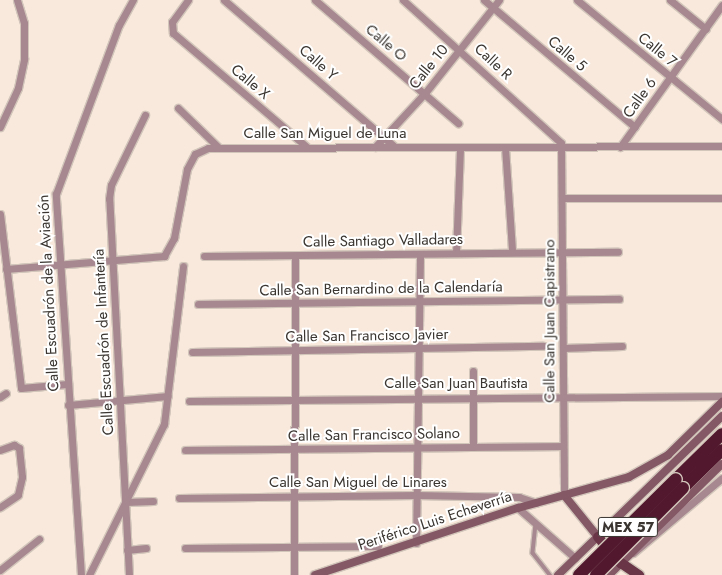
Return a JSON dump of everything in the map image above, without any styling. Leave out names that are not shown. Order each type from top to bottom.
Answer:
[{"type":"highway","name":"MEX 57","points":[[596,575],[679,484],[722,434]]},
{"type":"highway","name":"MEX 57","points":[[579,575],[679,484],[722,450]]},
{"type":"main road","points":[[598,537],[621,563],[638,575]]},
{"type":"main road","points":[[621,563],[626,575]]},
{"type":"street","points":[[0,127],[18,88],[24,59],[24,23],[17,0]]},
{"type":"street","name":"Calle Escuadrón de la Aviación","points":[[81,575],[68,405],[57,186],[119,25],[133,0]]},
{"type":"street","name":"Calle X","points":[[188,0],[171,25],[176,36],[307,147]]},
{"type":"street","name":"Calle Y","points":[[224,0],[395,147]]},
{"type":"street","name":"Calle O","points":[[315,0],[425,93],[458,123]]},
{"type":"street","name":"Calle R","points":[[403,0],[460,49],[562,146]]},
{"type":"street","name":"Calle 5","points":[[484,0],[635,128]]},
{"type":"street","name":"Calle 10","points":[[374,146],[385,138],[425,93],[499,0]]},
{"type":"street","name":"Calle 7","points":[[576,0],[722,119]]},
{"type":"street","points":[[670,0],[706,29]]},
{"type":"street","name":"Calle 6","points":[[620,147],[722,5]]},
{"type":"street","points":[[178,108],[218,147]]},
{"type":"street","name":"Calle Escuadrón de Infantería","points":[[129,575],[110,191],[145,115]]},
{"type":"street","name":"Calle San Juan Capistrano","points":[[562,146],[564,495]]},
{"type":"street","name":"Calle San Miguel de Luna","points":[[6,269],[155,259],[168,251],[191,161],[201,151],[218,147],[722,146]]},
{"type":"street","points":[[456,253],[460,147]]},
{"type":"street","points":[[506,147],[512,251]]},
{"type":"street","points":[[562,198],[722,198]]},
{"type":"street","points":[[1,216],[20,388],[67,384]]},
{"type":"street","name":"Calle Santiago Valladares","points":[[204,256],[420,254],[512,251],[563,253],[618,252]]},
{"type":"street","points":[[416,543],[416,396],[420,254]]},
{"type":"street","points":[[294,575],[292,450],[295,256]]},
{"type":"street","points":[[90,575],[126,499],[158,442],[168,396],[183,266]]},
{"type":"street","name":"Calle San Bernardino de la Calendaría","points":[[198,304],[419,300],[564,301],[619,299]]},
{"type":"street","name":"Calle San Francisco Javier","points":[[192,352],[543,346]]},
{"type":"street","points":[[563,348],[622,346]]},
{"type":"street","points":[[473,371],[473,447]]},
{"type":"street","points":[[68,405],[168,396]]},
{"type":"street","name":"Calle San Juan Bautista","points":[[189,401],[416,396],[563,398],[722,396]]},
{"type":"street","name":"Periférico Luis Echeverría","points":[[315,575],[416,543],[536,502],[645,470],[687,437],[722,402]]},
{"type":"street","points":[[558,575],[722,416]]},
{"type":"street","points":[[687,437],[694,443]]},
{"type":"street","points":[[0,450],[14,445],[20,448],[22,477],[18,494],[0,507]]},
{"type":"street","name":"Calle San Francisco Solano","points":[[185,450],[292,450],[416,446],[563,446]]},
{"type":"street","points":[[609,575],[722,464]]},
{"type":"street","points":[[631,554],[645,546],[722,478]]},
{"type":"street","name":"Calle San Miguel de Linares","points":[[179,498],[416,495],[520,497],[536,502]]},
{"type":"street","points":[[564,495],[598,537]]},
{"type":"street","points":[[126,499],[153,501]]},
{"type":"street","points":[[518,508],[575,558],[587,561],[596,575]]},
{"type":"street","points":[[621,514],[629,532],[649,536]]},
{"type":"street","points":[[0,570],[39,539]]},
{"type":"street","points":[[185,548],[293,545],[378,546]]},
{"type":"street","points":[[127,550],[146,548]]},
{"type":"lane","points":[[536,524],[534,553],[550,575]]}]
